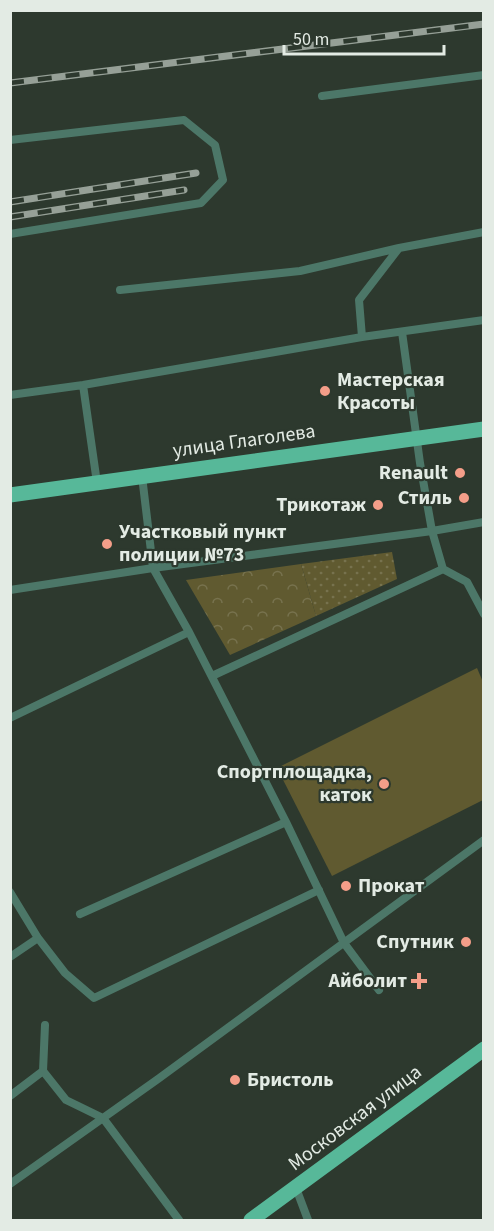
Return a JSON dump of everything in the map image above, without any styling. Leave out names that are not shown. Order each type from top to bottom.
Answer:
[{"type":"main road","name":"улица Глаголева","points":[[10,495],[483,429]]},
{"type":"main road","name":"Московская улица","points":[[251,1221],[483,1049]]},
{"type":"lane","points":[[322,96],[483,75]]},
{"type":"lane","points":[[10,140],[184,120],[215,145],[223,180],[201,203],[10,234]]},
{"type":"lane","points":[[120,290],[300,271],[399,248],[483,232]]},
{"type":"lane","points":[[362,337],[359,300],[399,248]]},
{"type":"lane","points":[[10,395],[83,385],[362,337],[483,320]]},
{"type":"lane","points":[[402,332],[432,531],[443,569],[466,582],[483,614]]},
{"type":"lane","points":[[83,385],[97,483]]},
{"type":"lane","points":[[142,476],[153,568],[212,676],[344,943],[379,990]]},
{"type":"lane","points":[[10,590],[483,522]]},
{"type":"lane","points":[[212,676],[443,569]]},
{"type":"lane","points":[[10,718],[189,632]]},
{"type":"lane","points":[[80,914],[286,822]]},
{"type":"lane","points":[[10,1184],[483,840]]},
{"type":"lane","points":[[10,892],[38,938],[65,973],[94,998],[319,890]]},
{"type":"lane","points":[[10,957],[38,938]]},
{"type":"lane","points":[[45,1025],[43,1071],[66,1100],[103,1118],[179,1221]]},
{"type":"lane","points":[[10,1096],[43,1071]]},
{"type":"lane","points":[[296,1188],[308,1221]]},
{"type":"green space","points":[[392,552],[397,579],[316,616],[301,564]]},
{"type":"green space","points":[[301,564],[316,616],[230,655],[186,580]]},
{"type":"green space","name":"Спортплощадка, каток","points":[[477,668],[483,682],[483,800],[332,876],[277,768]]},
{"type":"railway","points":[[10,83],[484,24]]},
{"type":"railway","points":[[10,202],[196,173]]},
{"type":"railway","points":[[10,217],[184,190]]},
{"type":"place","name":"Мастерская Красоты","points":[[325,391]]},
{"type":"place","name":"Renault","points":[[460,473]]},
{"type":"place","name":"Стиль","points":[[464,498]]},
{"type":"place","name":"Трикотаж","points":[[378,505]]},
{"type":"place","name":"Участковый пункт полиции №73","points":[[107,544]]},
{"type":"place","name":"Спортплощадка, каток","points":[[384,784]]},
{"type":"place","name":"Прокат","points":[[346,886]]},
{"type":"place","name":"Спутник","points":[[466,942]]},
{"type":"place","name":"Айболит","points":[[419,981]]},
{"type":"place","name":"Бристоль","points":[[235,1080]]}]
